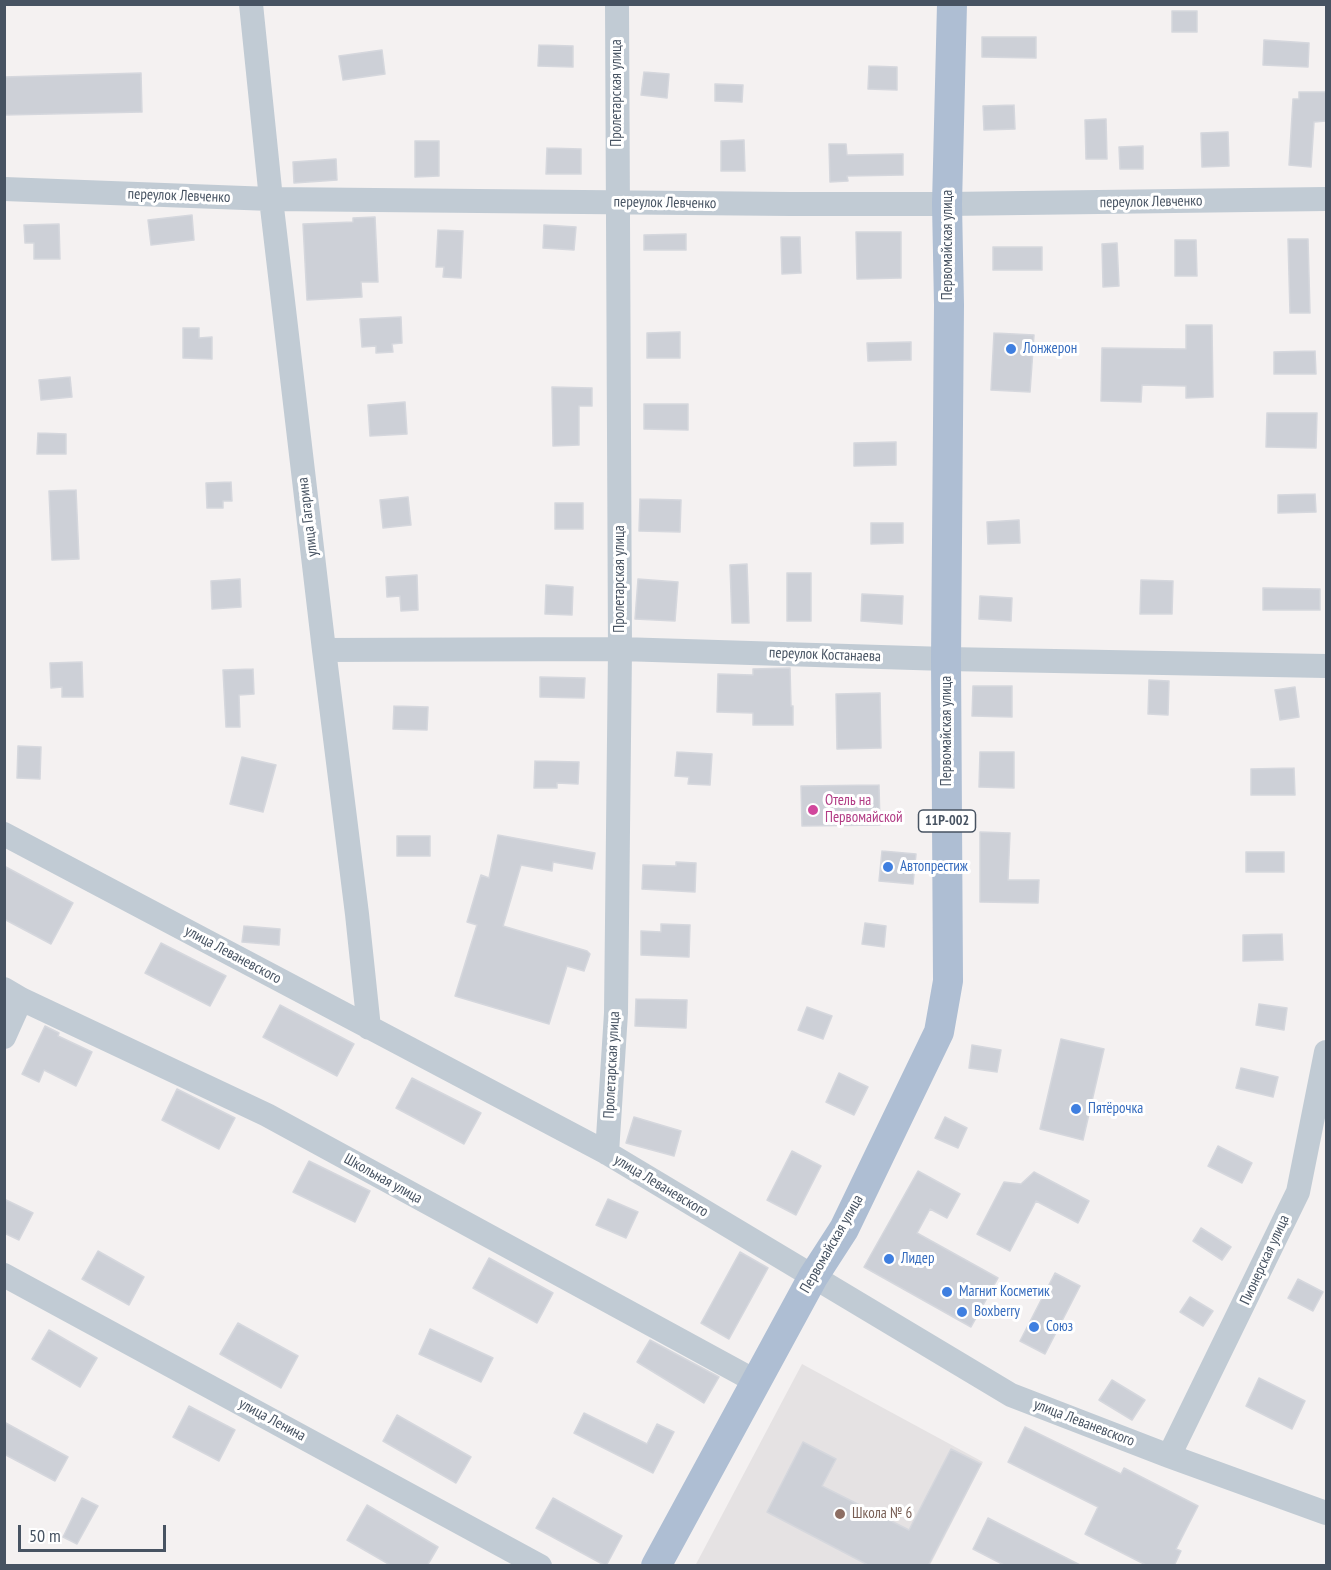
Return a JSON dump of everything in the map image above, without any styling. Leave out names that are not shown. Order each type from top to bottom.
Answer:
[{"type":"main road","name":"Первомайская улица","points":[[656,1566],[755,1381],[813,1277],[844,1228],[939,1032],[948,981],[946,660],[949,315],[947,204],[952,4]]},
{"type":"street","name":"улица Гагарина","points":[[251,4],[271,199],[369,1028]]},
{"type":"street","name":"Пролетарская улица","points":[[607,1153],[616,1013],[620,649],[617,4]]},
{"type":"street","name":"переулок Левченко","points":[[4,189],[271,199],[617,202],[947,204],[1326,199]]},
{"type":"street","name":"переулок Костанаева","points":[[324,650],[620,649],[946,660],[1326,666]]},
{"type":"street","name":"улица Леваневского","points":[[4,834],[607,1153],[1011,1395],[1169,1456],[1326,1512]]},
{"type":"street","points":[[4,1036],[13,994]]},
{"type":"street","name":"Школьная улица","points":[[13,994],[267,1115],[755,1381]]},
{"type":"street","name":"Пионерская улица","points":[[1169,1456],[1298,1192],[1326,1052]]},
{"type":"street","name":"улица Ленина","points":[[4,1275],[540,1566]]},
{"type":"shaded area","name":"Школа № 6","points":[[802,1364],[983,1462],[930,1565],[695,1566]]},
{"type":"building","points":[[1172,11],[1197,11],[1197,32],[1172,32]]},
{"type":"building","points":[[982,37],[1036,37],[1036,58],[982,57]]},
{"type":"building","points":[[1264,40],[1309,43],[1308,67],[1263,65]]},
{"type":"building","points":[[539,45],[573,46],[573,67],[538,66]]},
{"type":"building","points":[[382,50],[385,74],[343,80],[339,56]]},
{"type":"building","points":[[869,66],[897,67],[897,90],[868,89]]},
{"type":"building","points":[[644,72],[669,74],[667,98],[641,95]]},
{"type":"building","points":[[141,73],[142,112],[4,115],[4,77]]},
{"type":"building","points":[[715,84],[743,85],[742,102],[715,101]]},
{"type":"building","points":[[1299,92],[1326,92],[1326,121],[1314,122],[1311,167],[1289,165],[1293,99],[1299,99]]},
{"type":"building","points":[[1014,105],[1015,129],[984,130],[983,106]]},
{"type":"building","points":[[1106,119],[1107,159],[1086,159],[1085,120]]},
{"type":"building","points":[[1228,132],[1229,166],[1202,167],[1201,133]]},
{"type":"building","points":[[744,140],[745,171],[721,171],[721,141]]},
{"type":"building","points":[[415,141],[439,141],[439,176],[415,177]]},
{"type":"building","points":[[829,144],[846,144],[847,155],[903,154],[903,175],[847,176],[848,181],[830,182]]},
{"type":"building","points":[[1143,146],[1143,169],[1120,169],[1119,147]]},
{"type":"building","points":[[547,148],[581,149],[581,174],[546,174]]},
{"type":"building","points":[[336,159],[337,180],[294,183],[293,162]]},
{"type":"building","points":[[192,215],[194,240],[151,245],[148,220]]},
{"type":"building","points":[[375,217],[378,282],[361,282],[362,297],[307,300],[303,224],[353,222],[353,218]]},
{"type":"building","points":[[59,224],[60,259],[34,259],[34,243],[25,243],[24,225]]},
{"type":"building","points":[[544,225],[576,227],[574,250],[543,248]]},
{"type":"building","points":[[438,230],[463,231],[461,278],[443,277],[444,267],[436,267]]},
{"type":"building","points":[[856,232],[901,232],[901,278],[857,279]]},
{"type":"building","points":[[686,234],[686,250],[644,250],[644,235]]},
{"type":"building","points":[[781,237],[800,237],[801,273],[782,274]]},
{"type":"building","points":[[1288,239],[1308,239],[1310,313],[1290,313]]},
{"type":"building","points":[[1175,240],[1196,240],[1197,276],[1175,276]]},
{"type":"building","points":[[1117,243],[1119,286],[1103,287],[1102,244]]},
{"type":"building","points":[[993,247],[1042,247],[1042,270],[993,270]]},
{"type":"building","points":[[401,317],[402,343],[392,344],[393,352],[376,353],[376,346],[362,347],[360,319]]},
{"type":"building","points":[[1186,325],[1212,325],[1213,397],[1186,398],[1186,386],[1142,385],[1141,402],[1101,401],[1102,348],[1186,349]]},
{"type":"building","points":[[183,328],[199,328],[199,338],[212,337],[212,359],[183,358]]},
{"type":"building","points":[[680,332],[680,358],[647,358],[647,333]]},
{"type":"building","points":[[994,333],[1034,335],[1030,392],[991,390]]},
{"type":"building","points":[[911,342],[911,360],[868,361],[867,343]]},
{"type":"building","points":[[1315,351],[1316,374],[1274,374],[1274,352]]},
{"type":"building","points":[[70,377],[72,397],[41,400],[39,380]]},
{"type":"building","points":[[552,387],[592,388],[592,406],[579,406],[579,445],[553,446]]},
{"type":"building","points":[[405,402],[407,434],[370,436],[368,405]]},
{"type":"building","points":[[644,404],[688,404],[688,430],[644,429]]},
{"type":"building","points":[[1267,413],[1317,413],[1316,448],[1266,447]]},
{"type":"building","points":[[38,433],[66,434],[66,454],[37,454]]},
{"type":"building","points":[[896,442],[896,465],[854,466],[854,443]]},
{"type":"building","points":[[231,482],[232,501],[223,501],[223,508],[207,508],[206,483]]},
{"type":"building","points":[[76,490],[79,559],[52,560],[49,491]]},
{"type":"building","points":[[1315,494],[1316,512],[1278,513],[1278,495]]},
{"type":"building","points":[[408,497],[411,525],[383,528],[380,500]]},
{"type":"building","points":[[640,499],[681,500],[680,532],[639,531]]},
{"type":"building","points":[[555,503],[583,503],[583,529],[555,529]]},
{"type":"building","points":[[1019,520],[1020,543],[988,544],[987,522]]},
{"type":"building","points":[[871,523],[903,523],[903,543],[871,544]]},
{"type":"building","points":[[747,564],[749,623],[732,623],[730,565]]},
{"type":"building","points":[[787,573],[811,573],[811,621],[787,621]]},
{"type":"building","points":[[417,575],[418,610],[401,611],[400,596],[387,597],[386,577]]},
{"type":"building","points":[[240,579],[241,607],[212,609],[211,581]]},
{"type":"building","points":[[638,579],[678,582],[675,621],[635,619]]},
{"type":"building","points":[[1141,580],[1173,581],[1172,614],[1140,614]]},
{"type":"building","points":[[546,585],[573,587],[572,615],[545,614]]},
{"type":"building","points":[[1263,588],[1320,589],[1320,610],[1263,610]]},
{"type":"building","points":[[862,594],[903,596],[902,624],[861,621]]},
{"type":"building","points":[[980,596],[1012,598],[1011,621],[979,619]]},
{"type":"building","points":[[82,662],[83,697],[62,697],[62,687],[51,688],[50,663]]},
{"type":"building","points":[[790,668],[793,725],[753,725],[753,713],[717,712],[718,674],[753,675],[753,669]]},
{"type":"building","points":[[253,669],[254,694],[239,695],[240,727],[226,727],[223,670]]},
{"type":"building","points":[[540,677],[585,678],[584,698],[540,697]]},
{"type":"building","points":[[1149,680],[1169,681],[1168,715],[1148,714]]},
{"type":"building","points":[[973,686],[1012,686],[1012,717],[972,716]]},
{"type":"building","points":[[1295,687],[1299,717],[1280,720],[1275,690]]},
{"type":"building","points":[[880,693],[881,748],[837,749],[836,694]]},
{"type":"building","points":[[394,706],[428,707],[427,730],[393,729]]},
{"type":"building","points":[[18,746],[41,747],[40,779],[17,778]]},
{"type":"building","points":[[677,752],[712,754],[710,785],[688,784],[689,777],[675,776]]},
{"type":"building","points":[[980,752],[1014,752],[1014,788],[979,787]]},
{"type":"building","points":[[242,757],[276,765],[263,812],[230,804]]},
{"type":"building","points":[[535,761],[579,762],[578,784],[557,783],[557,788],[534,788]]},
{"type":"building","points":[[1294,768],[1295,795],[1251,795],[1251,769]]},
{"type":"building","points":[[879,785],[880,825],[802,826],[801,786]]},
{"type":"building","points":[[980,832],[1010,833],[1008,880],[1039,880],[1038,903],[980,902]]},
{"type":"building","points":[[498,835],[595,853],[592,869],[553,862],[552,871],[521,865],[503,926],[587,951],[590,954],[584,971],[567,966],[549,1024],[455,996],[477,925],[467,922],[481,875],[489,878]]},
{"type":"building","points":[[397,836],[430,836],[430,856],[397,856]]},
{"type":"building","points":[[882,851],[916,854],[913,884],[879,881]]},
{"type":"building","points":[[1246,852],[1284,852],[1284,872],[1246,872]]},
{"type":"building","points":[[676,862],[696,863],[695,892],[642,889],[643,865],[676,866]]},
{"type":"building","points":[[4,866],[73,903],[51,944],[4,919]]},
{"type":"building","points":[[865,923],[886,926],[884,947],[862,944]]},
{"type":"building","points":[[661,924],[690,925],[689,957],[641,955],[641,931],[661,932]]},
{"type":"building","points":[[244,926],[280,929],[279,945],[242,942]]},
{"type":"building","points":[[1282,934],[1283,960],[1243,961],[1243,935]]},
{"type":"building","points":[[161,943],[226,976],[210,1006],[145,973]]},
{"type":"building","points":[[636,999],[687,1000],[686,1028],[635,1026]]},
{"type":"building","points":[[1259,1004],[1287,1008],[1284,1030],[1256,1025]]},
{"type":"building","points":[[280,1005],[354,1044],[337,1076],[263,1037]]},
{"type":"building","points":[[807,1007],[832,1016],[823,1039],[798,1030]]},
{"type":"building","points":[[45,1026],[59,1033],[58,1036],[92,1052],[76,1086],[44,1070],[39,1082],[22,1074]]},
{"type":"building","points":[[1061,1039],[1104,1049],[1083,1140],[1040,1129]]},
{"type":"building","points":[[972,1045],[1001,1050],[997,1072],[969,1068]]},
{"type":"building","points":[[1241,1068],[1278,1077],[1273,1097],[1236,1088]]},
{"type":"building","points":[[839,1073],[868,1087],[854,1115],[826,1102]]},
{"type":"building","points":[[412,1078],[481,1113],[464,1144],[396,1108]]},
{"type":"building","points":[[177,1089],[235,1118],[219,1149],[162,1120]]},
{"type":"building","points":[[634,1117],[681,1131],[674,1156],[626,1143]]},
{"type":"building","points":[[945,1117],[967,1128],[958,1148],[935,1138]]},
{"type":"building","points":[[1218,1146],[1252,1163],[1242,1183],[1208,1166]]},
{"type":"building","points":[[792,1151],[821,1166],[796,1215],[767,1200]]},
{"type":"building","points":[[309,1161],[370,1191],[355,1222],[293,1192]]},
{"type":"building","points":[[918,1171],[960,1194],[947,1218],[930,1209],[917,1233],[998,1278],[971,1327],[864,1267]]},
{"type":"building","points":[[1034,1172],[1089,1201],[1078,1223],[1036,1201],[1010,1251],[977,1234],[1004,1182],[1021,1184]]},
{"type":"building","points":[[4,1199],[33,1213],[19,1240],[4,1233]]},
{"type":"building","points":[[608,1199],[638,1212],[626,1238],[596,1225]]},
{"type":"building","points":[[1201,1228],[1231,1247],[1222,1260],[1193,1241]]},
{"type":"building","points":[[98,1251],[144,1277],[129,1305],[82,1279]]},
{"type":"building","points":[[740,1252],[768,1268],[729,1339],[701,1323]]},
{"type":"building","points":[[489,1258],[553,1293],[537,1323],[473,1288]]},
{"type":"building","points":[[1055,1273],[1080,1286],[1045,1354],[1020,1341]]},
{"type":"building","points":[[1298,1279],[1323,1292],[1313,1311],[1288,1298]]},
{"type":"building","points":[[1190,1297],[1213,1311],[1203,1326],[1180,1312]]},
{"type":"building","points":[[238,1323],[298,1356],[281,1388],[220,1354]]},
{"type":"building","points":[[430,1329],[493,1358],[481,1382],[419,1354]]},
{"type":"building","points":[[49,1330],[97,1358],[80,1387],[32,1359]]},
{"type":"building","points":[[650,1340],[719,1377],[704,1403],[637,1362]]},
{"type":"building","points":[[1259,1378],[1305,1401],[1292,1429],[1246,1406]]},
{"type":"building","points":[[1112,1380],[1145,1400],[1132,1420],[1099,1400]]},
{"type":"building","points":[[189,1406],[235,1430],[219,1461],[173,1437]]},
{"type":"building","points":[[584,1413],[647,1444],[657,1424],[674,1432],[653,1473],[574,1433]]},
{"type":"building","points":[[397,1415],[471,1457],[456,1483],[383,1441]]},
{"type":"building","points":[[4,1422],[68,1457],[55,1481],[4,1454]]},
{"type":"building","points":[[1025,1427],[1121,1474],[1124,1468],[1198,1506],[1176,1549],[1181,1551],[1174,1566],[1148,1566],[1085,1534],[1098,1507],[1008,1462]]},
{"type":"building","points":[[803,1442],[836,1459],[822,1486],[909,1530],[951,1449],[981,1464],[928,1566],[870,1566],[767,1512]]},
{"type":"building","points":[[82,1498],[98,1506],[77,1544],[63,1537]]},
{"type":"building","points":[[553,1498],[622,1536],[606,1566],[536,1528]]},
{"type":"building","points":[[367,1505],[438,1547],[427,1566],[392,1566],[347,1540]]},
{"type":"building","points":[[988,1518],[1082,1566],[1006,1566],[973,1549]]},
{"type":"place","name":"Лонжерон","points":[[1011,349]]},
{"type":"place","name":"Отель на Первомайской","points":[[813,810]]},
{"type":"place","name":"Автопрестиж","points":[[888,867]]},
{"type":"place","name":"Пятёрочка","points":[[1076,1109]]},
{"type":"place","name":"Лидер","points":[[889,1259]]},
{"type":"place","name":"Магнит Косметик","points":[[947,1292]]},
{"type":"place","name":"Boxberry","points":[[962,1312]]},
{"type":"place","name":"Союз","points":[[1034,1327]]},
{"type":"place","name":"Школа № 6","points":[[840,1514]]}]
